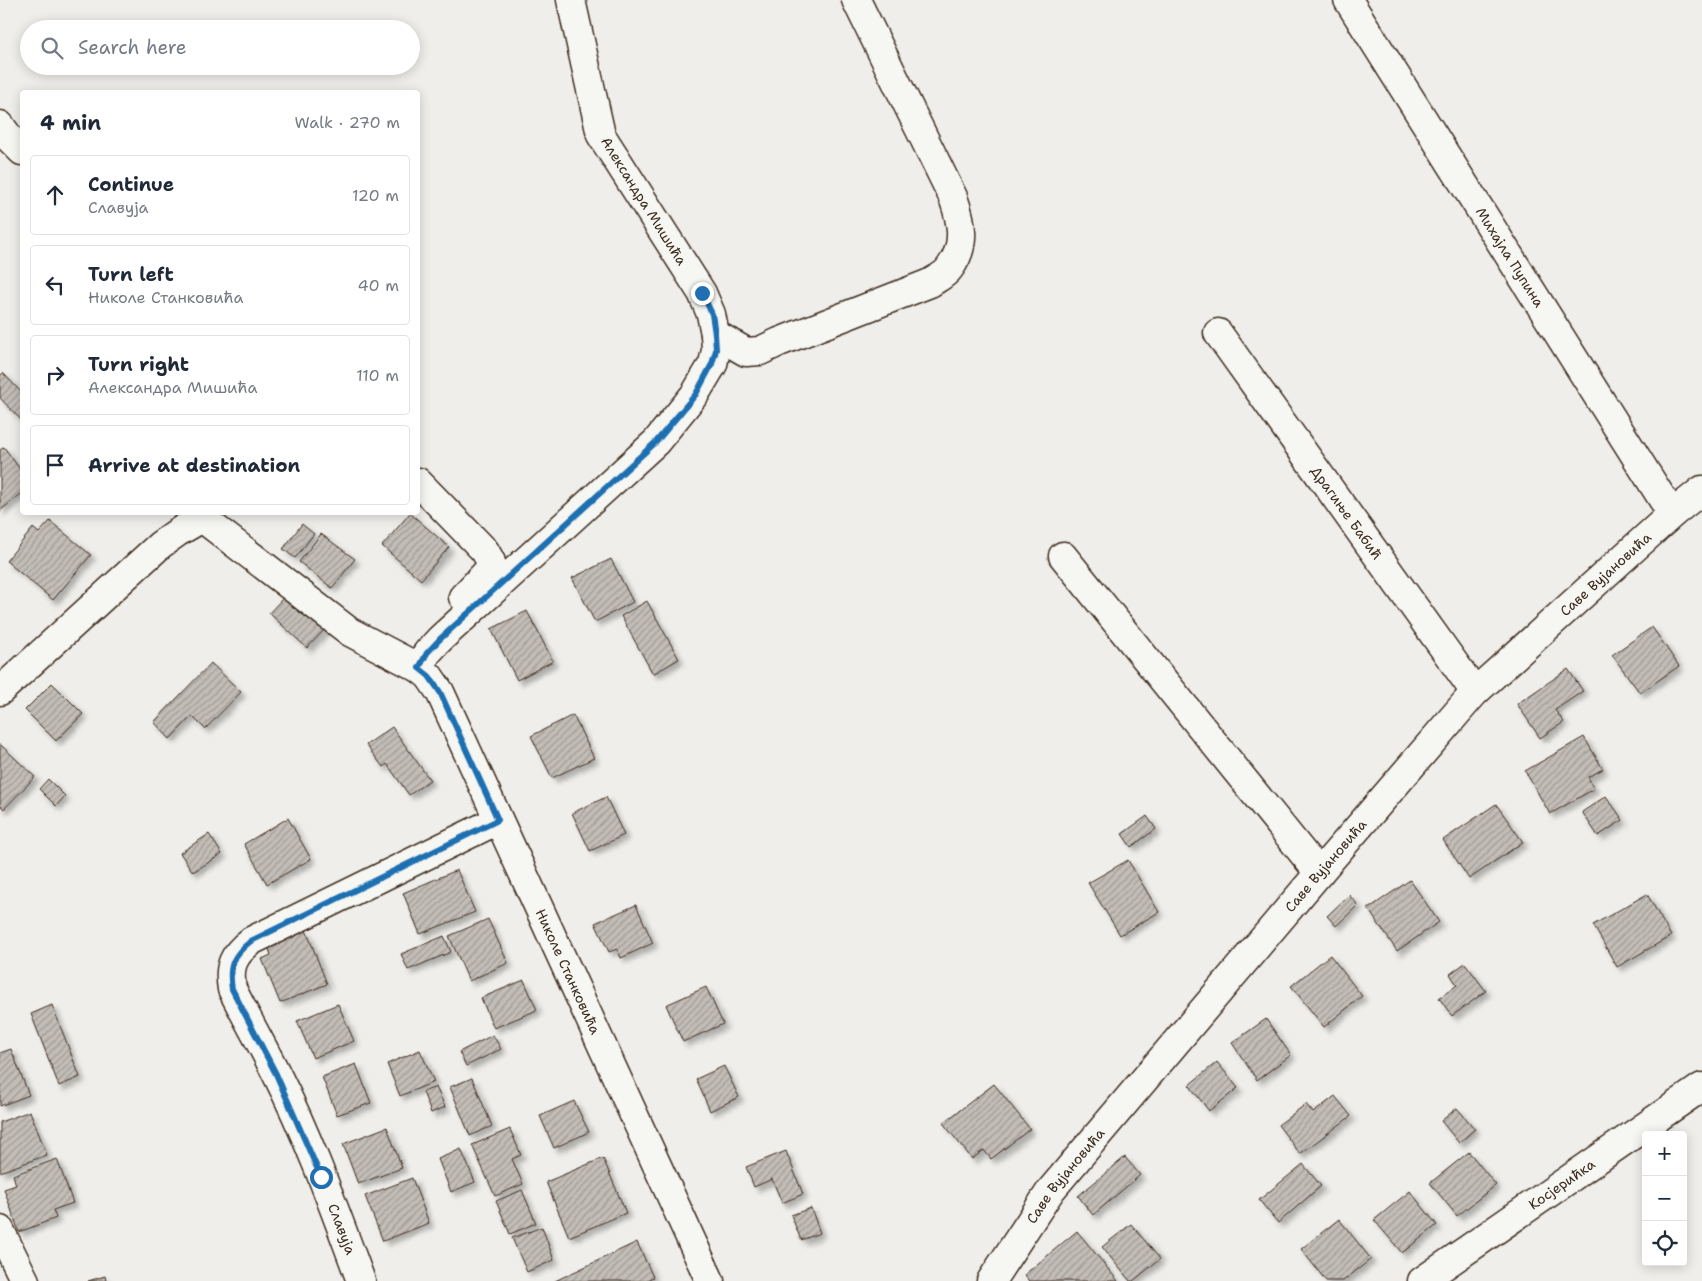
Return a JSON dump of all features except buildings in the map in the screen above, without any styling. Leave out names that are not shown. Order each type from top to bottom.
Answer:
[{"type":"street","name":"Александра Мишића","points":[[419,668],[427,653],[440,639],[656,442],[696,394],[712,364],[716,350],[712,314],[702,293],[601,136],[571,0]]},
{"type":"street","points":[[715,334],[746,352],[760,351],[930,283],[948,270],[956,258],[961,245],[961,218],[856,0]]},
{"type":"street","name":"Михајла Пупина","points":[[1348,0],[1672,514]]},
{"type":"street","points":[[0,125],[20,149]]},
{"type":"street","name":"Драгиње Бабић","points":[[1218,333],[1475,692]]},
{"type":"street","points":[[420,484],[485,551],[491,562],[489,570],[436,626],[440,639]]},
{"type":"street","name":"Саве Вујановића","points":[[991,1281],[1051,1190],[1475,692],[1672,514],[1702,490]]},
{"type":"street","points":[[0,691],[160,545],[197,515]]},
{"type":"street","name":"Николе Станковића","points":[[197,515],[350,632],[419,668],[429,676],[440,692],[710,1281]]},
{"type":"street","points":[[1063,556],[1319,874]]},
{"type":"street","name":"Славуја","points":[[362,1281],[315,1160],[276,1074],[232,989],[230,976],[232,964],[239,950],[251,941],[498,820]]},
{"type":"street","name":"Косјерићка","points":[[1422,1281],[1702,1087]]},
{"type":"street","points":[[0,1230],[24,1281]]},
{"type":"route","points":[[321,1177],[304,1134],[276,1074],[232,989],[230,976],[232,964],[239,950],[251,941],[498,820],[440,692],[429,676],[419,668],[427,653],[440,639],[656,442],[696,394],[712,364],[716,350],[712,314],[702,293]]}]
